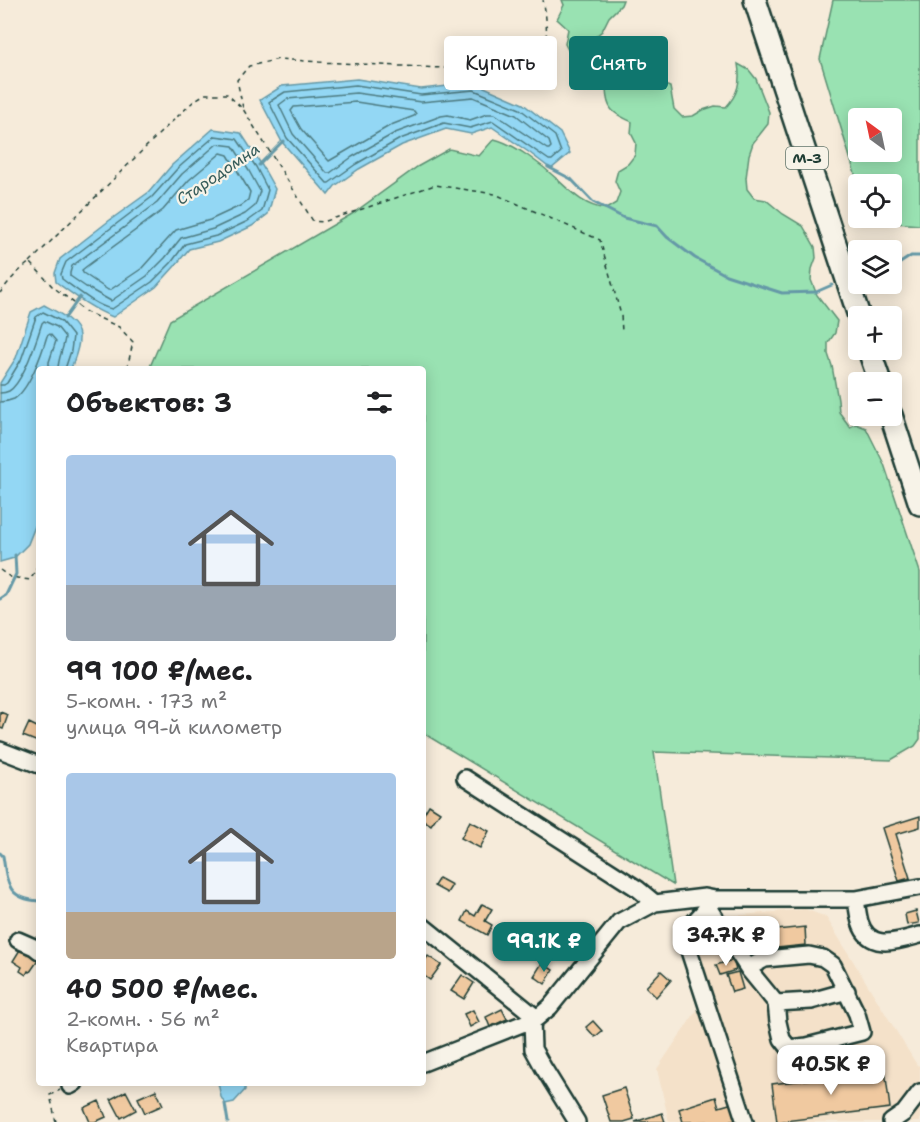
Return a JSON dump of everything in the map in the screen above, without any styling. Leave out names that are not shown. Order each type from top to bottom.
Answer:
[{"type":"highway","name":"М-3","points":[[755,0],[856,306]]},
{"type":"highway","points":[[894,426],[920,504]]},
{"type":"street","points":[[0,750],[36,764]]},
{"type":"street","points":[[465,778],[638,889],[655,903]]},
{"type":"street","points":[[746,1122],[689,951],[692,924],[712,903],[856,899],[920,887]]},
{"type":"street","points":[[426,1062],[535,1019],[550,1007],[619,922],[655,903],[705,897],[712,903],[748,968],[776,1003],[777,1022],[782,1039],[789,1048],[807,1046],[862,1032],[857,1014],[833,965],[823,958],[809,955],[765,959],[748,968]]},
{"type":"street","points":[[856,899],[860,923],[868,937],[885,944],[920,935]]},
{"type":"street","points":[[426,928],[535,1019]]},
{"type":"street","points":[[18,940],[36,949]]},
{"type":"street","points":[[776,1003],[811,1001],[846,991]]},
{"type":"street","points":[[535,1019],[533,1049],[577,1122]]},
{"type":"street","points":[[891,1122],[904,1113],[920,1092]]},
{"type":"path","points":[[243,109],[237,80],[249,66],[279,59],[524,72],[543,62],[547,40],[546,11],[543,0]]},
{"type":"path","points":[[0,293],[23,266],[30,262],[195,100],[205,94],[227,94],[243,109],[314,221],[323,222],[435,185],[495,194],[600,240],[621,315],[622,332]]},
{"type":"path","points":[[30,262],[53,287],[86,312],[119,327],[126,333],[133,342],[128,366]]},
{"type":"path","points":[[0,570],[10,576],[30,580],[36,569]]},
{"type":"path","points":[[56,1122],[50,1095],[68,1086]]},
{"type":"shaded area","points":[[805,909],[826,917],[917,1065],[920,1066],[920,1122],[669,1122],[657,1069],[697,1010],[712,1003],[699,964],[695,931],[721,917]]},
{"type":"green space","points":[[562,0],[623,0],[609,17],[602,31],[596,36],[569,36],[569,52],[565,44],[568,29],[557,19],[564,5]]},
{"type":"green space","points":[[833,0],[920,0],[920,225],[902,224],[902,174],[855,174],[851,162],[902,162],[902,108],[848,108],[848,151],[820,59]]},
{"type":"green space","points":[[738,64],[749,70],[756,79],[769,112],[768,124],[753,143],[749,155],[747,189],[754,198],[766,200],[803,226],[815,247],[816,258],[811,280],[817,295],[837,321],[835,333],[828,343],[828,354],[839,412],[848,426],[866,428],[884,464],[920,572],[920,739],[915,746],[891,760],[654,752],[673,885],[426,735],[426,366],[150,366],[170,320],[352,214],[417,167],[449,149],[479,156],[494,139],[502,142],[536,162],[580,199],[606,209],[616,203],[620,192],[615,181],[618,170],[628,164],[635,155],[636,143],[631,133],[632,122],[613,111],[608,103],[606,90],[668,90],[668,86],[674,109],[682,117],[693,116],[715,106],[726,107],[738,87]]},
{"type":"water","points":[[357,79],[421,89],[444,86],[444,90],[491,90],[523,104],[560,133],[570,153],[551,169],[492,127],[471,134],[446,129],[402,145],[359,169],[335,186],[328,195],[282,142],[260,100],[282,86]]},
{"type":"water","points":[[213,129],[241,133],[275,189],[268,214],[252,226],[218,242],[189,249],[156,287],[113,317],[90,306],[56,282],[55,273],[60,259],[149,192],[172,165]]},
{"type":"water","points":[[44,305],[65,317],[78,331],[79,344],[72,366],[36,366],[36,524],[28,544],[14,558],[0,562],[0,383],[16,358],[31,312]]},
{"type":"water","points":[[219,1086],[245,1086],[245,1090],[234,1102],[225,1104]]},
{"type":"building","points":[[0,712],[8,715],[3,729],[0,728]]},
{"type":"building","points":[[29,723],[36,726],[36,741],[23,736]]},
{"type":"building","points":[[429,805],[440,812],[431,825],[426,822],[426,810]]},
{"type":"building","points":[[920,816],[920,827],[896,834],[910,878],[899,881],[882,828]]},
{"type":"building","points":[[470,821],[489,831],[480,848],[461,838]]},
{"type":"building","points":[[439,878],[452,885],[447,893],[434,886]]},
{"type":"building","points":[[482,904],[492,909],[485,921],[492,925],[487,935],[462,921],[467,911],[475,916]]},
{"type":"building","points":[[916,911],[919,923],[907,925],[905,914]]},
{"type":"building","points":[[805,927],[806,945],[749,951],[748,933]]},
{"type":"building","points":[[21,948],[36,957],[36,963],[26,975],[20,971],[22,967],[13,961]]},
{"type":"building","points":[[428,956],[441,965],[430,980],[426,977]]},
{"type":"building","points":[[733,960],[736,970],[720,975],[716,965]]},
{"type":"building","points":[[542,963],[553,970],[545,984],[534,976]]},
{"type":"building","points":[[661,971],[671,980],[656,997],[646,987]]},
{"type":"building","points":[[738,972],[743,989],[732,992],[726,975]]},
{"type":"building","points":[[462,975],[474,983],[464,999],[451,991]]},
{"type":"building","points":[[502,1009],[507,1019],[490,1027],[486,1017]]},
{"type":"building","points":[[473,1010],[479,1022],[470,1027],[464,1014]]},
{"type":"building","points":[[593,1021],[602,1031],[595,1037],[586,1027]]},
{"type":"building","points":[[885,1070],[890,1108],[777,1122],[772,1084]]},
{"type":"building","points":[[624,1088],[634,1119],[611,1122],[602,1095]]},
{"type":"building","points":[[156,1090],[163,1105],[145,1113],[138,1098]]},
{"type":"building","points":[[126,1091],[136,1110],[121,1118],[111,1099]]},
{"type":"building","points":[[716,1097],[719,1107],[733,1103],[738,1121],[683,1122],[679,1109]]},
{"type":"building","points":[[99,1101],[106,1117],[90,1122],[84,1108]]},
{"type":"building","points":[[662,1113],[665,1122],[635,1122]]},
{"type":"waterway","name":"Стародомна","points":[[259,165],[284,141]]},
{"type":"waterway","name":"Стародомна","points":[[548,167],[571,179],[593,202],[624,218],[657,226],[667,237],[695,258],[726,275],[782,293],[816,292],[832,285]]},
{"type":"waterway","name":"Стародомна","points":[[902,262],[911,256],[920,256]]},
{"type":"waterway","name":"Стародомна","points":[[65,318],[80,297]]},
{"type":"waterway","name":"Стародомна","points":[[0,599],[6,595],[16,574],[15,555]]},
{"type":"waterway","points":[[0,853],[3,856],[10,888],[20,897],[36,901]]},
{"type":"waterway","points":[[225,1104],[228,1122]]}]
